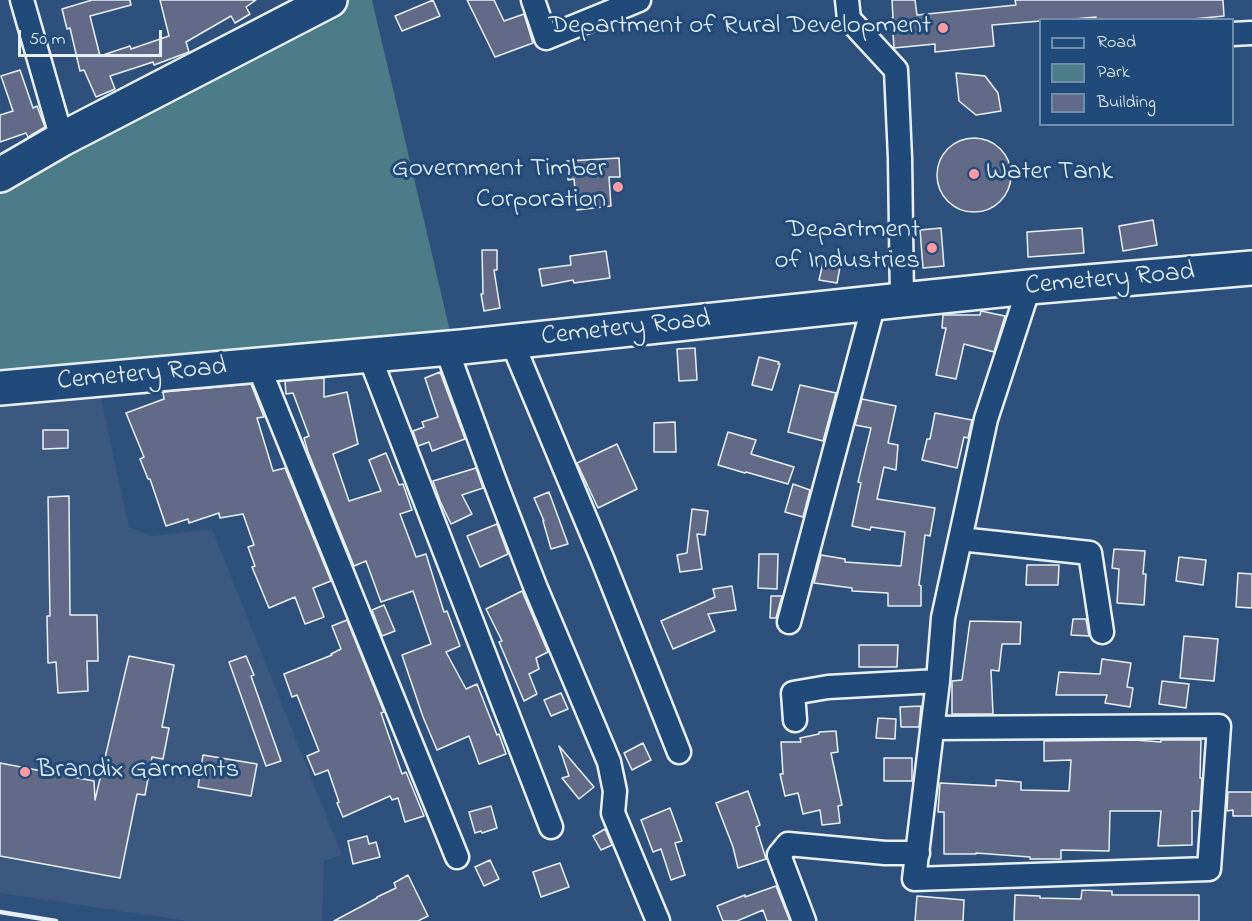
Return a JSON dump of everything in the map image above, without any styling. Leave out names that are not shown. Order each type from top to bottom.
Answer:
[{"type":"main road","points":[[0,175],[62,139],[330,0]]},
{"type":"main road","name":"Cemetery Road","points":[[0,388],[369,356],[1029,287],[1252,268]]},
{"type":"street","points":[[22,0],[62,139]]},
{"type":"street","points":[[533,0],[546,38],[639,0]]},
{"type":"street","points":[[789,622],[888,302],[900,158],[896,70],[849,19],[847,0]]},
{"type":"street","points":[[1234,34],[1252,33]]},
{"type":"street","points":[[933,728],[1219,726],[1209,869],[914,879],[933,728],[943,618],[986,419],[1029,287]]},
{"type":"street","points":[[512,342],[602,558],[679,752]]},
{"type":"street","points":[[446,348],[535,586],[609,762],[615,791],[613,813],[658,921]]},
{"type":"street","points":[[369,356],[551,827]]},
{"type":"street","points":[[258,365],[458,857]]},
{"type":"street","points":[[960,539],[1090,554],[1102,632]]},
{"type":"street","points":[[795,720],[793,693],[828,687],[938,681]]},
{"type":"street","points":[[804,921],[779,855],[788,844],[885,853],[918,853]]},
{"type":"shaded area","points":[[100,394],[129,527],[152,536],[212,529],[342,855],[324,861],[322,921],[188,921],[0,893],[0,401]]},
{"type":"green space","points":[[348,0],[372,0],[450,331],[0,379],[0,183],[66,146]]},
{"type":"building","points":[[92,0],[130,0],[131,5],[90,16],[100,56],[130,46],[131,49],[169,36],[160,0],[256,0],[246,7],[250,14],[235,23],[231,16],[186,42],[189,52],[154,65],[153,62],[110,76],[115,89],[96,97],[84,70],[80,71],[70,28],[67,29],[62,9]]},
{"type":"building","points":[[433,0],[440,16],[402,31],[395,16]]},
{"type":"building","points":[[467,0],[494,0],[504,21],[524,14],[533,43],[495,57]]},
{"type":"building","points":[[892,0],[915,0],[917,15],[1016,5],[1015,0],[1223,0],[1224,16],[1039,18],[1039,21],[992,25],[994,46],[935,52],[935,44],[894,48]]},
{"type":"building","points":[[20,70],[33,108],[37,106],[45,127],[28,137],[26,133],[0,142],[0,115],[13,111],[1,76]]},
{"type":"building","points":[[956,73],[985,76],[998,93],[1001,111],[976,115],[959,101]]},
{"type":"building","name":"Water Tank","points":[[974,138],[988,141],[1000,149],[1008,161],[1011,175],[1008,189],[1000,201],[988,209],[974,212],[960,209],[948,201],[940,189],[937,175],[940,161],[948,149],[960,141]]},
{"type":"building","points":[[619,158],[620,177],[609,177],[611,206],[577,210],[574,179],[568,180],[567,161]]},
{"type":"building","points":[[1153,220],[1157,245],[1123,251],[1119,226]]},
{"type":"building","name":"Department of Industries","points":[[941,228],[944,266],[923,268],[920,230]]},
{"type":"building","points":[[1082,228],[1084,253],[1028,257],[1027,232]]},
{"type":"building","points":[[482,250],[497,250],[497,270],[494,270],[500,308],[484,311],[481,294],[483,294]]},
{"type":"building","points":[[606,251],[610,278],[574,283],[573,280],[542,286],[539,269],[571,265],[570,256]]},
{"type":"building","points":[[824,259],[841,262],[837,283],[819,280]]},
{"type":"building","points":[[981,311],[1005,316],[994,352],[964,344],[956,379],[936,375],[946,328],[942,328],[943,315],[980,315]]},
{"type":"building","points":[[695,348],[697,380],[679,381],[677,349]]},
{"type":"building","points":[[759,357],[780,364],[772,390],[752,385]]},
{"type":"building","points":[[440,372],[465,439],[432,451],[429,442],[418,446],[413,431],[424,427],[422,422],[438,417],[425,378]]},
{"type":"building","points":[[324,378],[324,397],[347,392],[358,444],[333,454],[349,501],[381,491],[369,460],[386,453],[399,485],[403,484],[412,510],[400,514],[416,557],[426,554],[444,612],[447,611],[460,646],[446,652],[466,689],[477,684],[506,754],[479,764],[469,736],[437,750],[402,655],[431,644],[413,591],[381,602],[366,561],[354,566],[308,452],[304,438],[309,436],[293,393],[286,394],[285,381]]},
{"type":"building","points":[[251,384],[264,417],[257,418],[273,471],[285,468],[331,581],[313,588],[324,617],[305,624],[295,597],[269,608],[252,567],[255,566],[248,547],[254,545],[243,514],[220,518],[219,513],[189,523],[188,519],[166,526],[150,479],[140,459],[144,457],[126,413],[164,399],[163,392]]},
{"type":"building","points":[[800,385],[836,393],[823,441],[788,432]]},
{"type":"building","points":[[862,399],[896,406],[888,443],[898,445],[896,470],[884,467],[877,499],[935,508],[930,536],[925,535],[919,585],[921,586],[921,606],[888,606],[888,593],[852,591],[852,588],[814,583],[821,555],[845,559],[845,562],[901,566],[905,532],[871,527],[870,530],[852,526],[861,483],[858,482],[871,428],[855,425]]},
{"type":"building","points":[[935,413],[972,420],[968,438],[964,437],[957,468],[922,460],[927,439],[930,439]]},
{"type":"building","points":[[675,422],[676,452],[654,452],[654,423]]},
{"type":"building","points":[[43,430],[68,430],[68,448],[43,449]]},
{"type":"building","points":[[728,432],[756,440],[751,454],[794,467],[788,484],[718,465]]},
{"type":"building","points":[[617,444],[637,489],[598,508],[577,463]]},
{"type":"building","points":[[476,468],[483,488],[462,495],[472,514],[451,524],[433,481]]},
{"type":"building","points":[[793,484],[810,490],[803,517],[785,512]]},
{"type":"building","points":[[549,492],[568,544],[551,549],[544,521],[534,498]]},
{"type":"building","points":[[69,496],[70,615],[97,615],[98,661],[87,661],[88,691],[58,693],[56,662],[48,663],[47,616],[50,616],[48,497]]},
{"type":"building","points":[[692,509],[708,511],[705,535],[697,534],[702,569],[680,572],[677,555],[687,553]]},
{"type":"building","points":[[497,524],[508,554],[480,567],[467,536]]},
{"type":"building","points":[[1114,549],[1145,551],[1144,605],[1117,603],[1119,569],[1112,568]]},
{"type":"building","points":[[759,554],[778,554],[777,589],[758,588]]},
{"type":"building","points":[[1179,557],[1206,560],[1203,585],[1176,581]]},
{"type":"building","points":[[1027,565],[1059,565],[1058,585],[1026,585]]},
{"type":"building","points":[[1238,573],[1252,574],[1252,608],[1236,607]]},
{"type":"building","points":[[732,586],[736,610],[708,614],[715,631],[673,649],[661,621],[715,597],[713,589]]},
{"type":"building","points":[[522,591],[548,652],[536,658],[539,669],[529,674],[537,694],[524,701],[499,642],[502,641],[486,609]]},
{"type":"building","points":[[771,596],[782,596],[776,618],[770,618]]},
{"type":"building","points":[[384,605],[395,631],[382,636],[372,610]]},
{"type":"building","points":[[1073,619],[1086,619],[1089,636],[1071,635]]},
{"type":"building","points":[[347,620],[384,712],[381,713],[402,774],[406,772],[424,816],[405,822],[398,798],[392,800],[390,796],[343,817],[328,770],[315,775],[307,756],[319,751],[297,695],[292,697],[284,674],[332,655],[341,649],[332,626]]},
{"type":"building","points":[[970,621],[1021,622],[1020,644],[1002,644],[999,671],[991,670],[993,714],[952,714],[952,681],[962,680]]},
{"type":"building","points":[[1184,636],[1218,639],[1214,681],[1180,678]]},
{"type":"building","points":[[859,645],[898,645],[897,667],[859,667]]},
{"type":"building","name":"Brandix Garments","points":[[129,656],[174,665],[162,727],[169,728],[163,759],[152,757],[145,795],[137,794],[120,878],[0,856],[0,763],[94,781],[95,800]]},
{"type":"building","points":[[246,656],[281,761],[266,766],[229,662]]},
{"type":"building","points":[[1102,659],[1131,663],[1127,687],[1133,688],[1130,707],[1105,703],[1107,695],[1056,695],[1059,672],[1100,674]]},
{"type":"building","points":[[1162,681],[1189,684],[1186,708],[1159,704]]},
{"type":"building","points":[[561,693],[568,709],[551,716],[544,700]]},
{"type":"building","points":[[921,706],[919,727],[901,727],[900,707]]},
{"type":"building","points":[[878,718],[896,719],[895,739],[876,738]]},
{"type":"building","points":[[836,731],[838,752],[831,753],[842,805],[838,806],[840,823],[822,825],[820,810],[803,814],[798,793],[785,796],[780,774],[783,774],[781,742],[801,742],[800,738],[819,734],[819,732]]},
{"type":"building","points":[[1161,740],[1201,740],[1200,811],[1192,811],[1192,845],[1158,846],[1161,811],[1110,811],[1109,851],[1061,850],[1061,859],[1030,859],[1030,857],[976,853],[944,854],[944,812],[938,812],[940,783],[996,786],[996,780],[1021,782],[1021,790],[1069,791],[1071,760],[1044,761],[1044,741],[1161,742]]},
{"type":"building","points":[[643,743],[651,760],[632,770],[624,753]]},
{"type":"building","points":[[559,746],[594,787],[579,799],[562,778],[569,776]]},
{"type":"building","points":[[203,755],[257,764],[251,796],[198,787]]},
{"type":"building","points":[[884,758],[912,758],[912,781],[884,781]]},
{"type":"building","points":[[748,791],[760,825],[756,827],[766,859],[738,868],[733,847],[716,803]]},
{"type":"building","points":[[1228,792],[1252,792],[1252,816],[1233,816],[1233,810],[1227,811]]},
{"type":"building","points":[[491,806],[497,828],[475,833],[469,812]]},
{"type":"building","points":[[670,808],[682,841],[675,843],[685,875],[671,880],[661,849],[653,852],[641,820]]},
{"type":"building","points":[[605,829],[612,845],[601,850],[593,836]]},
{"type":"building","points":[[367,836],[369,844],[376,842],[380,857],[353,864],[348,841]]},
{"type":"building","points":[[490,860],[499,879],[484,886],[475,867]]},
{"type":"building","points":[[560,863],[569,887],[541,897],[533,872]]},
{"type":"building","points":[[408,875],[428,916],[418,921],[334,921],[396,888],[394,883]]},
{"type":"building","points":[[776,886],[790,921],[767,921],[763,910],[737,921],[723,921],[717,906]]},
{"type":"building","points":[[1082,890],[1112,891],[1112,895],[1199,895],[1199,921],[1014,921],[1015,895],[1081,899]]},
{"type":"building","points":[[917,896],[964,900],[963,921],[915,921]]},
{"type":"railway","points":[[0,912],[56,921]]},
{"type":"place","name":"Department of Rural Development","points":[[943,28]]},
{"type":"place","name":"Water Tank","points":[[974,174]]},
{"type":"place","name":"Government Timber Corporation","points":[[618,187]]},
{"type":"place","name":"Department of Industries","points":[[932,248]]},
{"type":"place","name":"Brandix Garments","points":[[25,772]]}]
